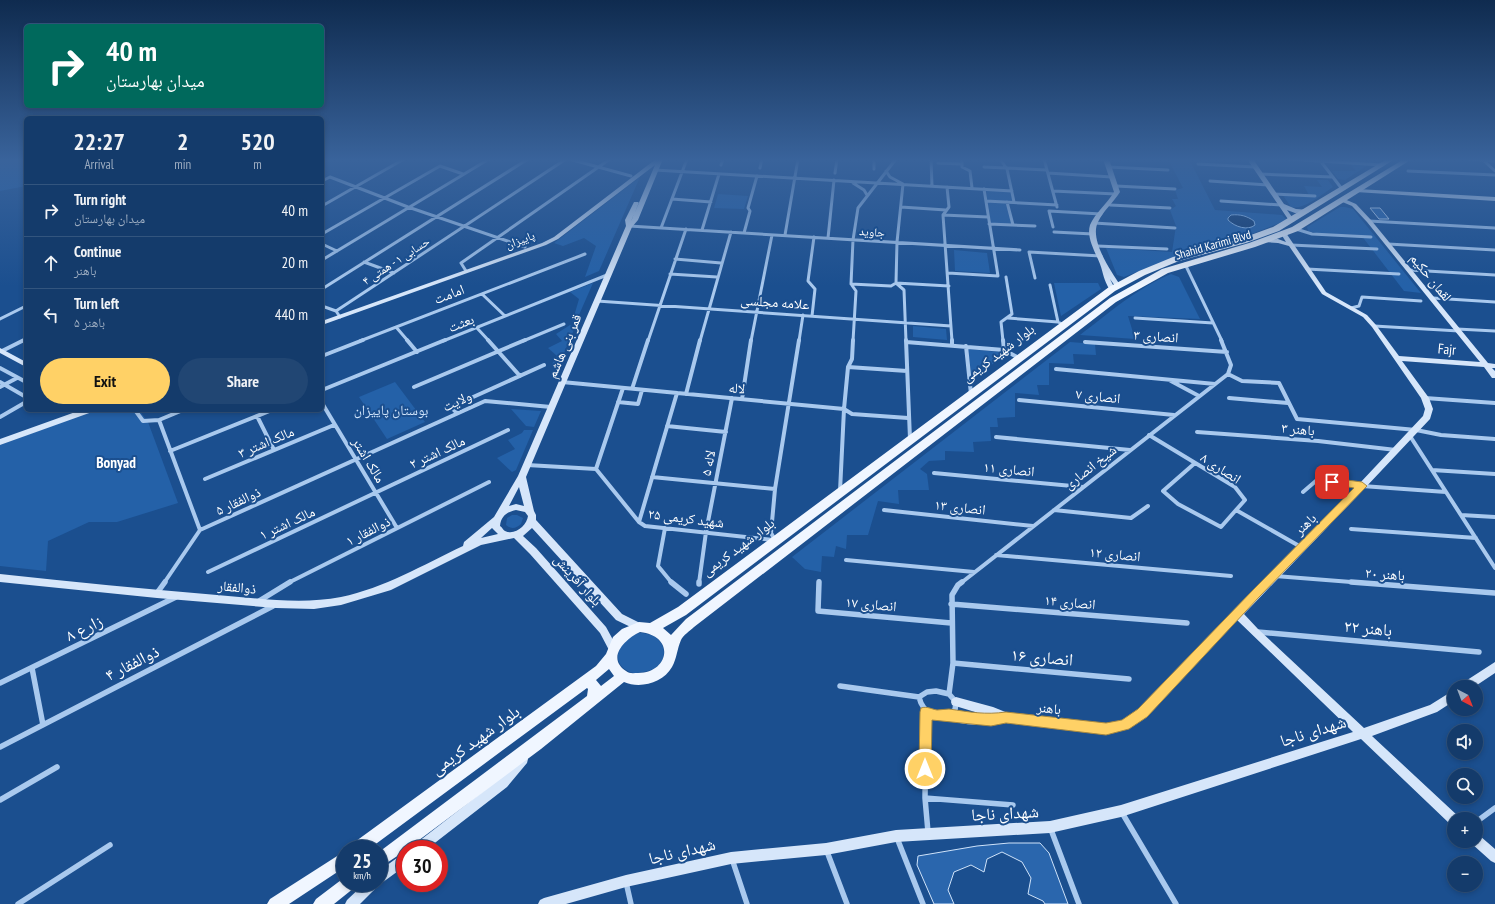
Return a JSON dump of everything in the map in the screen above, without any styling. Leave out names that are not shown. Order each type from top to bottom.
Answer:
[{"type":"main road","name":"بلوار شهید کریمی","points":[[671,653],[676,636],[690,622],[1142,273],[1176,259],[1243,241],[1276,229],[1323,201]]},
{"type":"main road","name":"Shahid Karimi Blvd","points":[[1119,290],[1164,271],[1266,241],[1284,234],[1295,229],[1340,201]]},
{"type":"main road","name":"بلوار شهید کریمی","points":[[653,628],[682,610],[1019,358],[1061,324],[1119,290]]},
{"type":"main road","points":[[682,610],[675,617],[676,620],[682,626],[690,622]]},
{"type":"main road","points":[[639,627],[653,628],[666,638],[670,645],[671,653],[669,661],[658,674],[649,678],[631,679],[623,676],[613,665],[612,653],[619,638],[625,633],[639,627]]},
{"type":"main road","name":"بلوار شهید کریمی","points":[[369,840],[600,670],[612,653]]},
{"type":"main road","points":[[388,854],[536,744],[623,676]]},
{"type":"main road","points":[[583,682],[589,682],[595,687],[593,699]]},
{"type":"main road","points":[[276,904],[336,864]]},
{"type":"main road","points":[[321,904],[337,892]]},
{"type":"street","points":[[324,233],[378,201]]},
{"type":"street","points":[[392,201],[527,248]]},
{"type":"street","points":[[324,259],[418,201]]},
{"type":"street","points":[[324,288],[461,201]]},
{"type":"street","name":"حسابی ۱ - همتی ۴","points":[[338,314],[394,273],[502,201]]},
{"type":"street","points":[[466,270],[461,263],[549,201]]},
{"type":"street","name":"پاییزان","points":[[324,322],[338,314],[466,270],[490,264],[527,248],[556,238],[602,201]]},
{"type":"street","name":"قمر بنی هاشم","points":[[629,226],[628,220],[636,201]]},
{"type":"street","name":"قمر بنی هاشم","points":[[499,516],[512,490],[522,477],[598,301],[607,275],[629,226],[635,220],[643,201]]},
{"type":"street","points":[[661,228],[672,201]]},
{"type":"street","points":[[695,201],[711,202],[702,230]]},
{"type":"street","points":[[744,233],[750,211],[748,208],[750,201]]},
{"type":"street","points":[[785,235],[791,201]]},
{"type":"street","points":[[828,238],[832,201]]},
{"type":"street","points":[[840,492],[844,409],[848,367],[852,359],[856,291],[851,284],[853,240],[858,208],[863,201]]},
{"type":"street","points":[[896,283],[897,242],[902,201]]},
{"type":"street","points":[[948,201],[948,207],[943,215],[952,345]]},
{"type":"street","points":[[948,273],[998,276],[986,201]]},
{"type":"street","points":[[990,201],[1057,205]]},
{"type":"street","points":[[1056,201],[1059,212]]},
{"type":"street","points":[[1112,201],[1094,223],[1093,234],[1104,266],[1119,290]]},
{"type":"street","points":[[1224,201],[1281,205],[1295,211],[1307,211]]},
{"type":"street","points":[[1279,201],[1292,220]]},
{"type":"street","name":"لقمان حکیم","points":[[1345,201],[1354,205],[1369,220],[1495,376]]},
{"type":"street","points":[[1007,202],[1013,225]]},
{"type":"street","points":[[1110,205],[1170,208]]},
{"type":"street","points":[[901,207],[946,210]]},
{"type":"street","points":[[1053,227],[1049,211],[1101,214]]},
{"type":"street","points":[[943,215],[988,217]]},
{"type":"street","points":[[1369,220],[1495,228]]},
{"type":"street","points":[[1094,223],[1175,228]]},
{"type":"street","points":[[989,224],[1035,226]]},
{"type":"street","name":"جاوید","points":[[629,226],[1020,250]]},
{"type":"street","points":[[632,389],[686,229]]},
{"type":"street","points":[[1295,229],[1312,234],[1371,237]]},
{"type":"street","points":[[686,394],[708,309],[731,232]]},
{"type":"street","points":[[1054,232],[1093,234]]},
{"type":"street","points":[[742,399],[756,312],[772,234]]},
{"type":"street","points":[[1284,234],[1324,293],[1365,316],[1374,326],[1425,398],[1495,403]]},
{"type":"street","points":[[812,316],[815,288],[808,280],[814,237]]},
{"type":"street","points":[[1266,241],[1278,241],[1291,245],[1377,249]]},
{"type":"street","points":[[1388,244],[1495,250]]},
{"type":"street","points":[[324,245],[337,251]]},
{"type":"street","points":[[1097,246],[1167,249]]},
{"type":"street","points":[[1035,278],[1029,252],[1100,256]]},
{"type":"street","name":"امامت","points":[[324,355],[585,254]]},
{"type":"street","points":[[675,259],[722,263]]},
{"type":"street","points":[[364,262],[394,273]]},
{"type":"street","points":[[1185,264],[1227,352],[1231,365],[1228,374],[1242,381],[1279,383],[1297,419],[1413,433],[1495,439]]},
{"type":"street","points":[[1307,269],[1399,274]]},
{"type":"street","points":[[1410,270],[1495,275]]},
{"type":"street","points":[[670,274],[717,277]]},
{"type":"street","name":"بعثت","points":[[324,389],[607,275]]},
{"type":"street","points":[[1004,350],[1001,322],[1012,314],[1006,277]]},
{"type":"street","points":[[851,284],[891,286],[896,283],[949,286]]},
{"type":"street","points":[[896,283],[904,290],[910,440]]},
{"type":"street","points":[[1007,318],[1061,324],[1050,285]]},
{"type":"street","points":[[482,294],[505,316]]},
{"type":"street","points":[[1352,308],[1359,306],[1362,297],[1421,301]]},
{"type":"street","points":[[1432,298],[1495,302]]},
{"type":"street","name":"علامه مجلسی","points":[[598,301],[951,326]]},
{"type":"street","points":[[0,319],[24,307]]},
{"type":"street","points":[[324,307],[338,314]]},
{"type":"street","points":[[775,540],[771,533],[775,489],[803,315]]},
{"type":"street","points":[[1135,318],[1213,322]]},
{"type":"street","points":[[414,387],[564,324]]},
{"type":"street","points":[[1374,326],[1495,331]]},
{"type":"street","points":[[396,327],[417,352]]},
{"type":"street","points":[[477,328],[520,376]]},
{"type":"street","points":[[1,351],[24,340]]},
{"type":"street","points":[[906,342],[1004,350],[1019,358]]},
{"type":"street","name":"انصاری ۳","points":[[1085,342],[1227,352]]},
{"type":"street","points":[[966,346],[971,394]]},
{"type":"street","points":[[1,351],[24,364]]},
{"type":"street","name":"Fajr","points":[[1396,358],[1495,366]]},
{"type":"street","points":[[456,413],[451,407],[544,365]]},
{"type":"street","points":[[848,367],[907,371]]},
{"type":"street","points":[[0,368],[24,381]]},
{"type":"street","points":[[1056,369],[1216,384]]},
{"type":"street","name":"شیخ انصاری","points":[[952,698],[953,663],[951,604],[952,595],[958,585],[1228,374]]},
{"type":"street","points":[[2,386],[17,378]]},
{"type":"street","points":[[1169,379],[1199,396]]},
{"type":"street","points":[[0,382],[2,386],[24,397]]},
{"type":"street","name":"لاله","points":[[562,382],[844,409],[852,414],[908,418]]},
{"type":"street","points":[[527,465],[596,469],[623,388]]},
{"type":"street","points":[[618,402],[638,404],[642,390]]},
{"type":"street","points":[[639,522],[677,393]]},
{"type":"street","name":"لاله ۵","points":[[699,584],[706,532],[732,398]]},
{"type":"street","points":[[1229,398],[1288,403]]},
{"type":"street","name":"باهنر","points":[[949,715],[991,720],[1006,718],[1106,729],[1124,725],[1143,713],[1237,613],[1413,433],[1427,417],[1429,409],[1425,398]]},
{"type":"street","name":"انصاری ۷","points":[[1019,400],[1174,415]]},
{"type":"street","name":"ولایت","points":[[356,459],[485,401],[551,408]]},
{"type":"street","points":[[0,417],[24,403]]},
{"type":"street","name":"مالک اشتر","points":[[324,407],[397,528]]},
{"type":"street","points":[[53,424],[68,412]]},
{"type":"street","points":[[0,442],[84,412]]},
{"type":"street","points":[[137,412],[143,420],[159,420],[178,412]]},
{"type":"street","points":[[170,451],[267,412]]},
{"type":"street","points":[[257,416],[274,450]]},
{"type":"street","points":[[156,594],[200,530],[159,420]]},
{"type":"street","name":"مالک اشتر ۳","points":[[205,479],[334,425]]},
{"type":"street","points":[[667,426],[726,432]]},
{"type":"street","name":"مالک اشتر ۲","points":[[376,493],[508,430]]},
{"type":"street","name":"باهنر ۳","points":[[1197,432],[1318,441],[1396,450]]},
{"type":"street","points":[[1413,433],[1432,470],[1494,566]]},
{"type":"street","name":"انصاری ۸","points":[[1149,435],[1195,464],[1236,487],[1245,500],[1236,510]]},
{"type":"street","points":[[996,437],[1130,450]]},
{"type":"street","name":"ذوالفقار ۵","points":[[200,530],[356,459]]},
{"type":"street","points":[[1195,464],[1163,491],[1178,504],[1221,527],[1236,510],[1302,547]]},
{"type":"street","name":"شهید کریمی ۲۵","points":[[596,469],[639,522],[645,526],[775,540]]},
{"type":"street","points":[[1432,470],[1495,474]]},
{"type":"street","name":"انصاری ۱۱","points":[[934,473],[1083,486]]},
{"type":"street","points":[[461,550],[490,539],[513,535],[526,530],[533,518],[522,477]]},
{"type":"street","points":[[652,477],[775,489]]},
{"type":"street","points":[[1303,492],[1317,480],[1362,486],[1446,492]]},
{"type":"street","name":"ذوالفقار ۱","points":[[258,602],[278,588],[489,482]]},
{"type":"street","name":"مالک اشتر ۱","points":[[208,572],[376,493]]},
{"type":"street","points":[[1054,510],[1131,518],[1148,506]]},
{"type":"street","points":[[461,550],[505,510],[516,507],[527,508],[530,511]]},
{"type":"street","name":"انصاری ۱۳","points":[[884,510],[1033,526]]},
{"type":"street","points":[[1461,515],[1495,517]]},
{"type":"street","points":[[499,516],[496,527],[498,530],[506,534],[513,535]]},
{"type":"street","name":"بلوار آفرینش","points":[[532,522],[619,617],[639,627]]},
{"type":"street","points":[[665,528],[658,566],[673,584],[686,594]]},
{"type":"street","points":[[1351,529],[1476,538]]},
{"type":"street","name":"بلوار آفرینش","points":[[513,535],[533,551],[603,630],[612,653]]},
{"type":"street","name":"ذوالفقار","points":[[0,578],[179,596],[276,604],[314,605],[342,601],[388,587],[461,550]]},
{"type":"street","name":"انصاری ۱۲","points":[[996,555],[1231,576]]},
{"type":"street","points":[[846,560],[974,572]]},
{"type":"street","name":"باهنر ۲۰","points":[[1273,576],[1495,593]]},
{"type":"street","name":"انصاری ۱۷","points":[[820,581],[818,611],[951,622]]},
{"type":"street","name":"زارع ۸","points":[[0,683],[179,596]]},
{"type":"street","name":"ذوالفقار ۴","points":[[0,747],[276,604]]},
{"type":"street","name":"انصاری ۱۴","points":[[951,604],[1187,623]]},
{"type":"street","points":[[1237,613],[1255,632],[1447,813]]},
{"type":"street","name":"باهنر ۲۲","points":[[1255,632],[1479,652]]},
{"type":"street","name":"انصاری ۱۶","points":[[953,663],[1129,679]]},
{"type":"street","points":[[1476,680],[1495,667]]},
{"type":"street","points":[[32,668],[43,725]]},
{"type":"street","points":[[840,686],[919,698]]},
{"type":"street","points":[[930,691],[952,698],[955,710],[949,715],[936,716],[926,712],[920,707],[919,698],[922,694],[930,691]]},
{"type":"street","name":"باهنر","points":[[952,698],[1006,718]]},
{"type":"street","name":"شهدای ناجا","points":[[544,904],[626,881],[731,858],[826,849],[896,836],[1050,827],[1121,811],[1362,734],[1433,709],[1447,700]]},
{"type":"street","points":[[926,712],[925,798],[928,834]]},
{"type":"street","points":[[430,840],[503,783],[536,744]]},
{"type":"street","points":[[0,800],[57,767]]},
{"type":"street","points":[[925,798],[1013,805]]},
{"type":"street","points":[[1483,817],[1495,808]]},
{"type":"street","points":[[1121,811],[1176,904]]},
{"type":"street","points":[[1050,827],[1079,904]]},
{"type":"street","points":[[896,836],[923,904]]},
{"type":"street","points":[[18,904],[110,845]]},
{"type":"street","points":[[1483,846],[1495,857]]},
{"type":"street","points":[[826,849],[847,904]]},
{"type":"street","points":[[731,858],[747,904]]},
{"type":"street","points":[[388,872],[396,866]]},
{"type":"street","points":[[626,881],[631,904]]},
{"type":"street","points":[[351,904],[364,892]]},
{"type":"green space","points":[[608,201],[629,201],[599,271],[585,277],[596,246],[584,238],[563,246],[554,243]]},
{"type":"green space","points":[[716,201],[746,201],[744,209],[714,208]]},
{"type":"green space","points":[[988,201],[1013,201],[1013,203],[1006,202],[1012,225],[991,224]]},
{"type":"green space","points":[[1173,201],[1211,201],[1215,210],[1282,215],[1287,220],[1239,239],[1185,253],[1124,277],[1117,275],[1106,248],[1172,252],[1176,226],[1170,210],[1176,206]]},
{"type":"green space","points":[[1287,201],[1313,201],[1302,206],[1291,207]]},
{"type":"green space","points":[[1340,207],[1353,209],[1421,293],[1404,291],[1361,235],[1316,233],[1308,231],[1307,227]]},
{"type":"green space","points":[[954,250],[987,253],[990,273],[955,271]]},
{"type":"green space","points":[[1171,274],[1179,277],[1200,319],[1128,316],[1135,339],[1080,335],[1135,294]]},
{"type":"green space","points":[[593,283],[575,324],[572,323],[579,299],[570,292]]},
{"type":"green space","points":[[1054,283],[1098,283],[1101,289],[1061,316]]},
{"type":"green space","points":[[570,325],[575,327],[559,365],[552,364],[557,356],[548,348],[562,341],[556,334]]},
{"type":"green space","points":[[913,326],[946,329],[947,340],[913,337]]},
{"type":"green space","points":[[1070,342],[1095,344],[1096,355],[1073,354],[1074,364],[1049,363],[1049,385],[1037,385],[1039,395],[1015,393],[1015,417],[997,418],[998,427],[990,427],[991,441],[973,442],[974,452],[945,451],[945,460],[929,461],[920,469],[927,474],[929,490],[898,490],[899,504],[878,501],[868,535],[847,535],[846,549],[836,546],[834,557],[822,556],[821,572],[805,569],[792,557]]},
{"type":"green space","points":[[968,349],[1008,353],[972,379]]},
{"type":"green space","name":"بوستان پاییزان","points":[[395,382],[425,422],[387,439],[359,397]]},
{"type":"green space","points":[[511,409],[541,411],[534,427],[526,426]]},
{"type":"green space","points":[[89,412],[140,412],[148,422],[178,503],[117,522],[89,522],[48,541],[46,571],[0,566],[0,445]]},
{"type":"green space","points":[[524,430],[533,430],[516,470],[512,472],[497,458],[515,449],[508,440],[522,433]]},
{"type":"green space","points":[[512,515],[517,515],[523,518],[518,527],[510,528],[506,525],[507,518]]},
{"type":"green space","points":[[639,633],[650,635],[657,639],[662,645],[664,651],[663,658],[659,665],[652,669],[633,673],[622,666],[618,655],[623,644]]},
{"type":"shaded area","points":[[1231,215],[1246,217],[1254,221],[1255,225],[1249,228],[1238,226],[1228,220]]},
{"type":"building","points":[[1370,208],[1380,208],[1389,219],[1379,219]]},
{"type":"building","points":[[1009,843],[1040,843],[1049,853],[1068,904],[1045,904],[1043,901],[1028,894],[1031,878],[1022,862],[1002,852],[987,859],[984,872],[971,865],[954,872],[948,890],[954,904],[934,904],[917,865],[918,856],[977,846]]},
{"type":"district","name":"Bonyad","points":[[116,463]]},
{"type":"route","points":[[925,769],[926,712],[936,716],[949,715],[991,720],[1006,718],[1106,729],[1124,725],[1143,713],[1257,593],[1362,486],[1332,482]]}]
